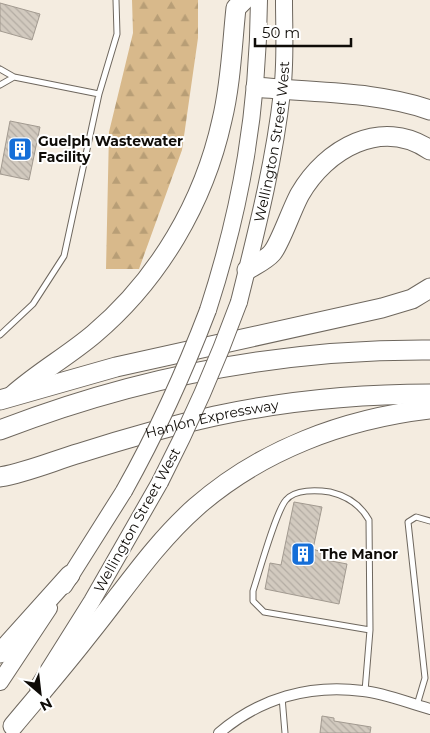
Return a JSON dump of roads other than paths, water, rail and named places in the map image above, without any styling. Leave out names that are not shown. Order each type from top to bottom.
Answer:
[{"type":"highway","points":[[6,397],[94,334],[121,309],[166,252],[185,221],[213,154],[229,84],[236,8],[244,0]]},
{"type":"highway","points":[[256,88],[376,98],[411,104],[430,110]]},
{"type":"highway","points":[[247,270],[272,252],[300,194],[320,167],[336,152],[379,136],[419,142],[430,150]]},
{"type":"highway","points":[[6,397],[116,367],[382,308],[412,299],[430,288]]},
{"type":"highway","points":[[0,430],[125,388],[242,363],[378,349],[430,350]]},
{"type":"highway","name":"Hanlon Expressway","points":[[0,477],[24,473],[78,453],[215,416],[263,408],[382,394],[430,394]]},
{"type":"highway","points":[[11,729],[156,549],[195,508],[265,458],[330,431],[364,421],[430,410]]},
{"type":"highway","points":[[0,486],[24,473]]},
{"type":"highway","points":[[0,653],[70,576]]},
{"type":"main road","name":"Wellington Street West","points":[[0,682],[124,491],[157,432],[185,372],[208,310],[227,250],[243,184],[256,88],[260,0]]},
{"type":"main road","name":"Wellington Street West","points":[[11,729],[92,601],[160,482],[201,398],[239,302],[266,190],[282,90],[284,0]]},
{"type":"street","points":[[219,733],[247,713],[282,697],[321,689],[365,691],[430,709]]},
{"type":"lane","points":[[0,335],[33,304],[64,256],[99,94],[117,34],[116,0]]},
{"type":"lane","points":[[0,69],[14,77],[99,94]]},
{"type":"lane","points":[[0,85],[14,77]]},
{"type":"lane","points":[[365,691],[370,630],[369,520],[363,510],[343,495],[317,490],[294,495],[286,500],[280,513],[253,590],[253,601],[264,612],[370,630]]},
{"type":"lane","points":[[417,706],[425,678],[408,522],[416,517],[430,521]]},
{"type":"lane","points":[[282,697],[285,733]]},
{"type":"place","name":"Guelph Wastewater Facility","points":[[20,149]]},
{"type":"place","name":"The Manor","points":[[303,554]]}]
